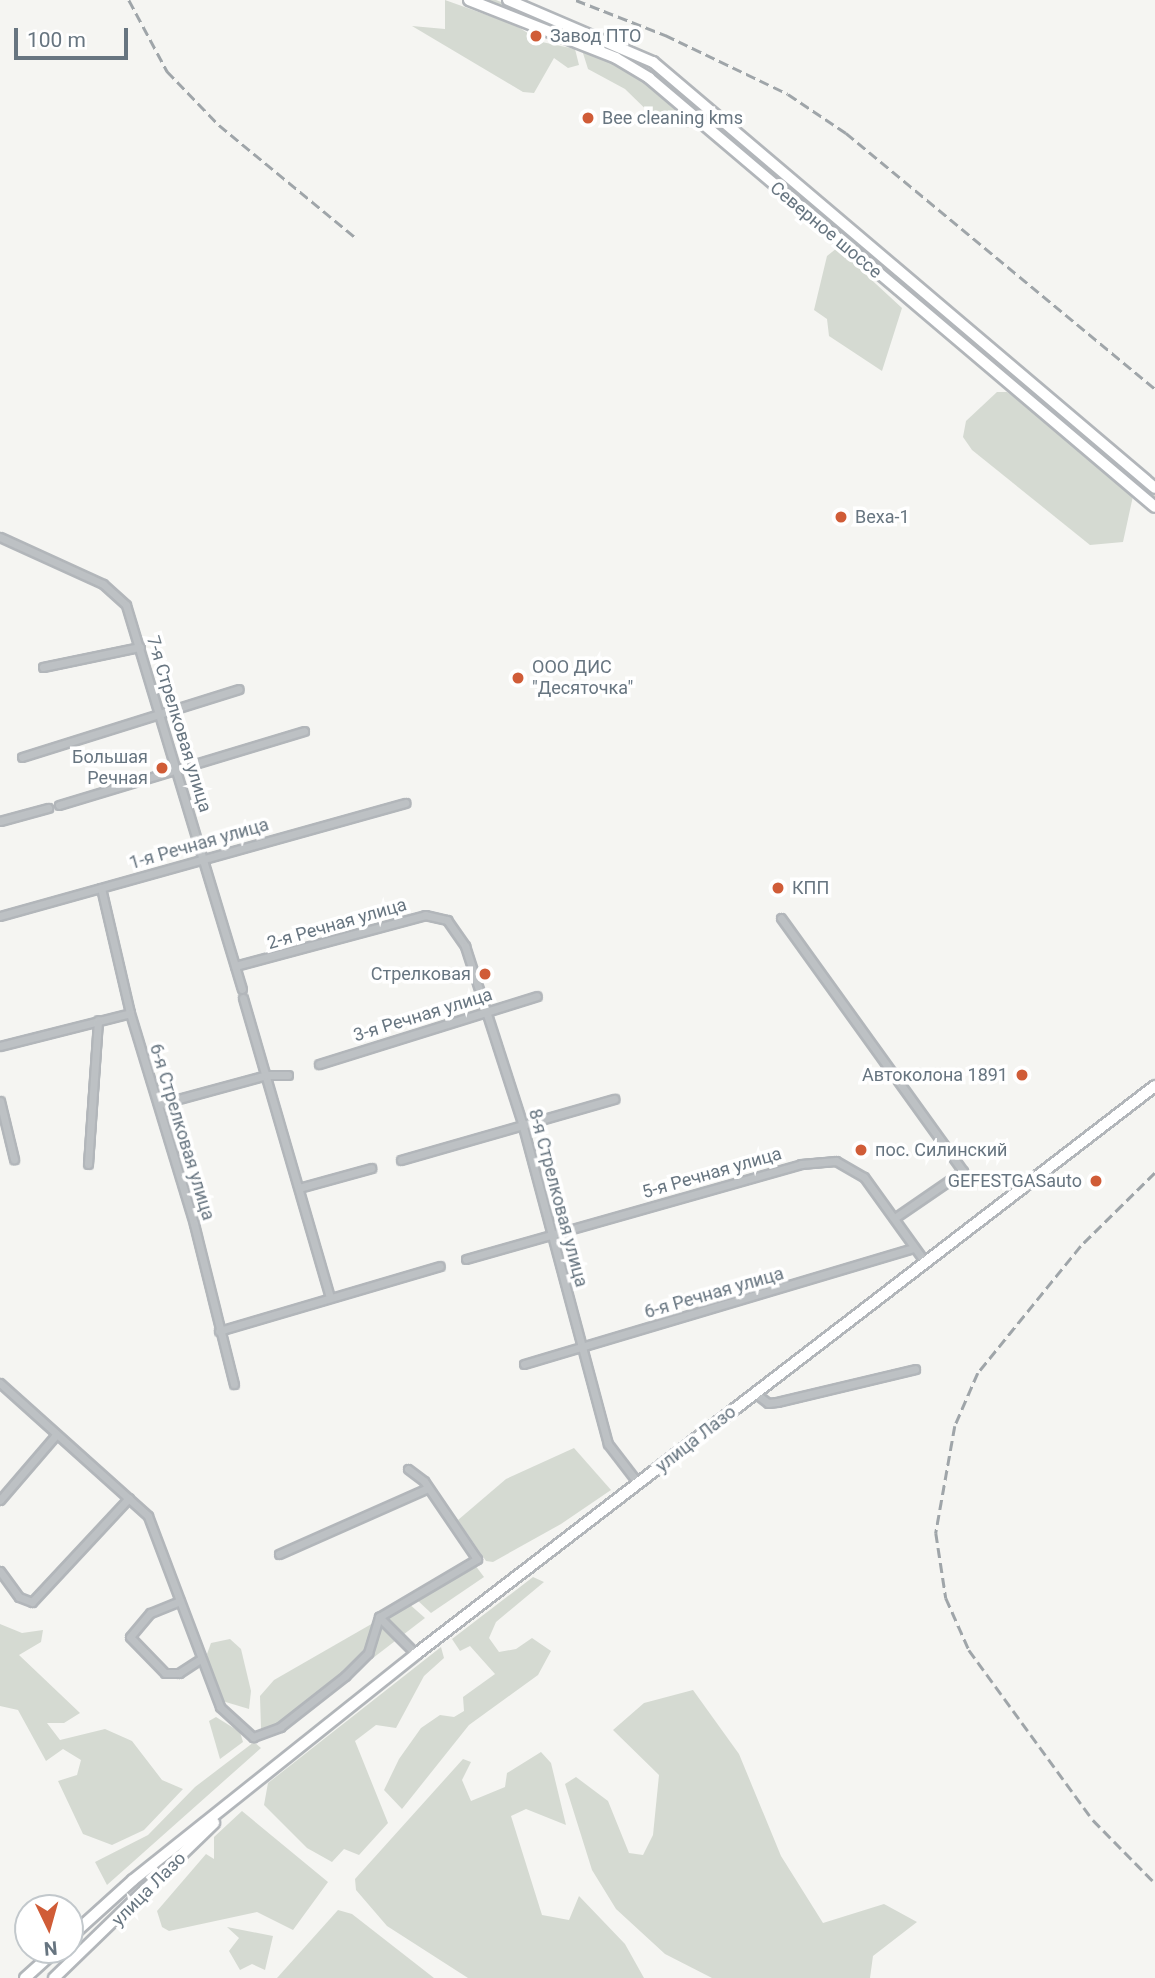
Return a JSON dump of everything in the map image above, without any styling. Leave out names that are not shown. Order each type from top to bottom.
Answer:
[{"type":"main road","name":"Северное шоссе","points":[[469,0],[634,67],[1155,507]]},
{"type":"main road","name":"Северное шоссе","points":[[508,0],[634,50],[1155,488]]},
{"type":"main road","points":[[699,122],[708,111]]},
{"type":"main road","points":[[913,303],[922,293]]},
{"type":"main road","name":"улица Лазо","points":[[84,1924],[133,1880],[416,1654],[1155,1086]]},
{"type":"main road","name":"улица Лазо","points":[[54,1978],[146,1895],[240,1796]]},
{"type":"main road","points":[[25,1978],[40,1964]]},
{"type":"street","name":"7-я Стрелковая улица","points":[[0,537],[118,594],[140,647],[242,989]]},
{"type":"street","points":[[43,667],[140,647]]},
{"type":"street","points":[[22,757],[239,689]]},
{"type":"street","points":[[59,805],[304,731]]},
{"type":"street","name":"1-я Речная улица","points":[[0,916],[138,880],[203,858],[407,803]]},
{"type":"street","points":[[0,821],[48,808]]},
{"type":"street","name":"6-я Стрелковая улица","points":[[101,888],[130,1013],[160,1104],[234,1384]]},
{"type":"street","name":"2-я Речная улица","points":[[235,965],[425,915],[447,920]]},
{"type":"street","points":[[781,918],[963,1171],[897,1217]]},
{"type":"street","name":"8-я Стрелковая улица","points":[[447,920],[465,946],[522,1123],[608,1444],[638,1483]]},
{"type":"street","name":"3-я Речная улица","points":[[319,1064],[537,996]]},
{"type":"street","points":[[243,998],[330,1297]]},
{"type":"street","points":[[0,1046],[130,1013]]},
{"type":"street","points":[[88,1164],[98,1020]]},
{"type":"street","points":[[160,1104],[267,1075],[288,1074]]},
{"type":"street","points":[[401,1160],[522,1123],[614,1099]]},
{"type":"street","points":[[0,1101],[14,1159]]},
{"type":"street","name":"5-я Речная улица","points":[[466,1259],[801,1164],[836,1161],[864,1177],[897,1217],[912,1248],[925,1262]]},
{"type":"street","points":[[299,1188],[371,1168]]},
{"type":"street","name":"6-я Речная улица","points":[[524,1364],[912,1248]]},
{"type":"street","points":[[219,1331],[440,1266]]},
{"type":"street","points":[[755,1393],[768,1403],[777,1402],[915,1369]]},
{"type":"street","points":[[0,1383],[129,1497],[154,1526],[199,1660],[220,1707],[258,1737],[279,1727],[368,1653],[379,1617],[477,1559],[428,1488],[408,1469]]},
{"type":"street","points":[[0,1500],[56,1435]]},
{"type":"street","points":[[279,1555],[428,1488]]},
{"type":"street","points":[[0,1571],[19,1597],[32,1602],[129,1497]]},
{"type":"street","points":[[180,1601],[150,1613],[130,1637],[165,1673],[179,1673],[199,1660]]},
{"type":"street","points":[[379,1617],[416,1654]]},
{"type":"shaded area","points":[[445,0],[515,25],[542,42],[575,49],[579,65],[568,68],[554,58],[534,93],[523,92],[412,26],[445,29]]},
{"type":"shaded area","points":[[481,0],[496,0],[630,53],[695,109],[631,60]]},
{"type":"shaded area","points":[[582,50],[642,77],[689,119],[689,128],[664,127],[625,89],[588,69]]},
{"type":"shaded area","points":[[713,122],[912,291],[912,294],[709,123]]},
{"type":"shaded area","points":[[837,248],[902,308],[882,371],[829,336],[827,319],[814,310],[827,256]]},
{"type":"shaded area","points":[[924,302],[1155,495],[1155,500],[921,303]]},
{"type":"shaded area","points":[[997,392],[1007,392],[1032,410],[1133,496],[1123,542],[1090,545],[972,450],[963,437],[966,421]]},
{"type":"shaded area","points":[[574,1448],[611,1490],[561,1524],[493,1562],[486,1561],[458,1520],[506,1479]]},
{"type":"shaded area","points":[[475,1565],[484,1577],[431,1613],[416,1599]]},
{"type":"shaded area","points":[[533,1577],[544,1582],[496,1622],[489,1638],[499,1652],[516,1649],[532,1638],[551,1651],[538,1675],[469,1725],[402,1809],[384,1790],[399,1759],[421,1728],[440,1715],[454,1717],[464,1711],[463,1697],[495,1674],[470,1646],[460,1651],[452,1639]]},
{"type":"shaded area","points":[[408,1603],[425,1618],[269,1738],[261,1729],[260,1696],[274,1680]]},
{"type":"shaded area","points":[[0,1624],[22,1633],[43,1630],[41,1642],[19,1655],[80,1713],[64,1723],[47,1723],[60,1740],[105,1729],[132,1741],[162,1780],[183,1789],[144,1830],[112,1845],[83,1834],[58,1781],[77,1775],[81,1760],[63,1749],[46,1761],[18,1710],[0,1706]]},
{"type":"shaded area","points":[[230,1639],[241,1649],[251,1691],[249,1709],[219,1700],[211,1677],[207,1654],[211,1643]]},
{"type":"shaded area","points":[[441,1647],[444,1658],[424,1676],[396,1728],[376,1725],[355,1741],[388,1823],[359,1855],[344,1849],[332,1862],[307,1848],[264,1805],[268,1783]]},
{"type":"shaded area","points":[[693,1690],[739,1754],[781,1856],[823,1923],[884,1904],[917,1922],[873,1956],[870,1978],[712,1978],[665,1954],[616,1909],[592,1870],[565,1784],[576,1777],[608,1801],[629,1853],[643,1855],[653,1835],[659,1775],[613,1730],[644,1703]]},
{"type":"shaded area","points":[[216,1717],[240,1732],[243,1742],[220,1759],[209,1721]]},
{"type":"shaded area","points":[[254,1742],[261,1748],[107,1885],[95,1862],[148,1835],[195,1787]]},
{"type":"shaded area","points":[[541,1752],[551,1763],[566,1825],[526,1809],[511,1816],[542,1915],[569,1920],[579,1896],[625,1944],[644,1978],[468,1978],[387,1926],[356,1890],[355,1879],[463,1759],[471,1762],[462,1780],[471,1801],[505,1787],[507,1773]]},
{"type":"shaded area","points":[[242,1811],[328,1882],[293,1930],[257,1912],[169,1931],[162,1927],[157,1911],[206,1854],[214,1859],[214,1837]]},
{"type":"shaded area","points":[[338,1910],[352,1914],[434,1978],[277,1978]]},
{"type":"shaded area","points":[[227,1927],[273,1936],[265,1970],[252,1964],[240,1970],[229,1951],[239,1938]]},
{"type":"railway","points":[[129,0],[167,71],[219,125],[356,238]]},
{"type":"railway","points":[[576,0],[665,35],[788,94],[846,133],[1155,389]]},
{"type":"railway","points":[[1155,1173],[1081,1246],[978,1373],[955,1426],[936,1533],[946,1598],[969,1650],[1093,1820],[1155,1883]]},
{"type":"place","name":"Завод ПТО","points":[[536,36]]},
{"type":"place","name":"Bee cleaning kms","points":[[588,118]]},
{"type":"place","name":"Веха-1","points":[[841,517]]},
{"type":"place","name":"ООО ДИС \"Десяточка\"","points":[[518,678]]},
{"type":"place","name":"Большая Речная","points":[[162,768]]},
{"type":"place","name":"КПП","points":[[778,888]]},
{"type":"place","name":"Стрелковая","points":[[485,974]]},
{"type":"place","name":"Автоколона 1891","points":[[1022,1075]]},
{"type":"place","name":"пос. Силинский","points":[[861,1150]]},
{"type":"place","name":"GEFESTGASauto","points":[[1096,1181]]}]
